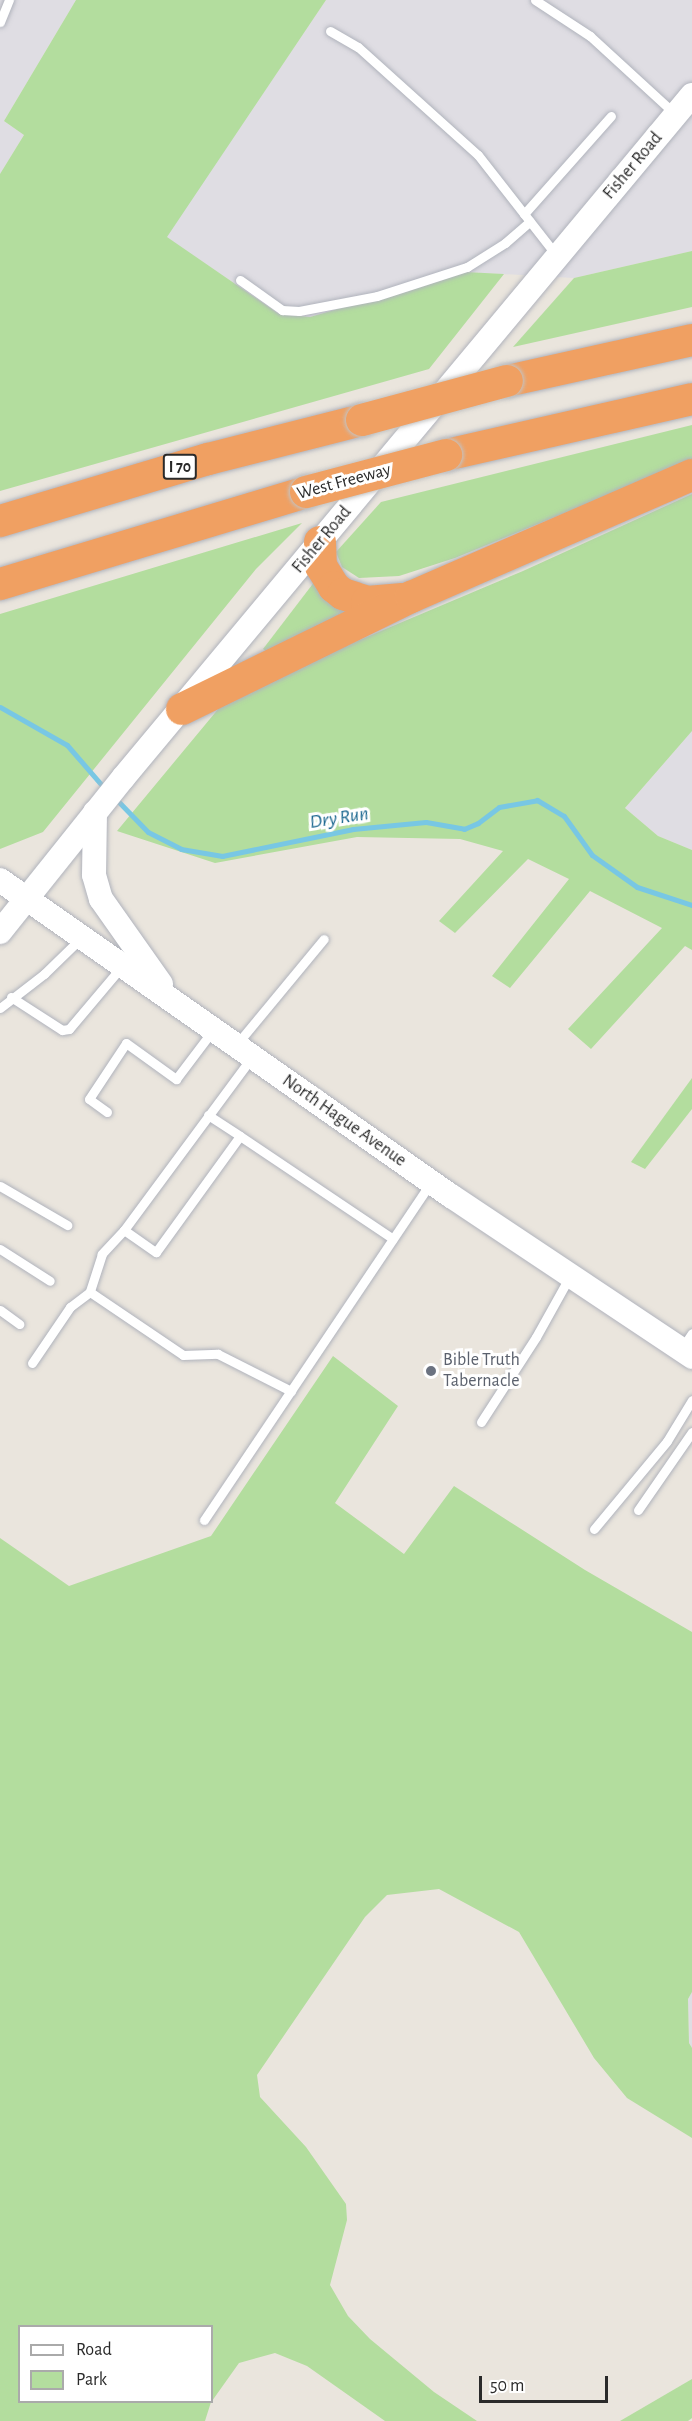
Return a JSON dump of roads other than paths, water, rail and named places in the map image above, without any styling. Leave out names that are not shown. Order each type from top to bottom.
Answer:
[{"type":"highway","name":"I 70","points":[[0,521],[208,459],[507,381],[692,340]]},
{"type":"highway","name":"West Freeway","points":[[0,584],[306,492],[446,455],[692,399]]},
{"type":"highway","points":[[182,709],[411,597],[692,475]]},
{"type":"highway","points":[[320,542],[321,566],[334,587],[343,594],[367,602],[411,597]]},
{"type":"main road","name":"Fisher Road","points":[[0,932],[123,778],[692,94]]},
{"type":"main road","points":[[95,812],[94,876],[101,899],[174,1002]]},
{"type":"main road","name":"North Hague Avenue","points":[[0,880],[431,1182],[570,1276],[688,1347]]},
{"type":"lane","points":[[0,22],[9,0]]},
{"type":"lane","points":[[535,0],[590,36],[676,114]]},
{"type":"lane","points":[[330,31],[358,47],[478,155],[558,256]]},
{"type":"lane","points":[[240,280],[282,310],[299,311],[378,296],[467,267],[505,243],[611,116]]},
{"type":"lane","points":[[0,1008],[11,997],[44,974],[83,937]]},
{"type":"lane","points":[[32,1363],[70,1307],[90,1292],[102,1254],[124,1230],[208,1115],[244,1051],[324,939]]},
{"type":"lane","points":[[11,997],[62,1030],[69,1029],[123,965]]},
{"type":"lane","points":[[107,1112],[89,1099],[126,1043],[176,1078],[213,1030]]},
{"type":"lane","points":[[208,1115],[393,1239]]},
{"type":"lane","points":[[124,1230],[156,1252],[240,1136]]},
{"type":"lane","points":[[204,1520],[431,1182]]},
{"type":"lane","points":[[0,1186],[67,1225]]},
{"type":"lane","points":[[0,1249],[50,1281]]},
{"type":"lane","points":[[481,1422],[536,1337],[570,1276]]},
{"type":"lane","points":[[90,1292],[183,1355],[218,1354],[291,1391]]},
{"type":"lane","points":[[0,1310],[19,1324]]},
{"type":"lane","points":[[594,1529],[666,1441],[692,1400]]},
{"type":"lane","points":[[638,1510],[692,1432]]},
{"type":"waterway","name":"Dry Run","points":[[0,707],[67,745],[106,790]]},
{"type":"waterway","name":"Dry Run","points":[[115,798],[148,832],[181,849],[222,856],[353,829],[426,822],[464,829],[478,823],[499,807],[537,800],[564,816],[592,855],[637,887],[692,905]]},
{"type":"place","name":"Bible Truth Tabernacle","points":[[431,1371]]}]
